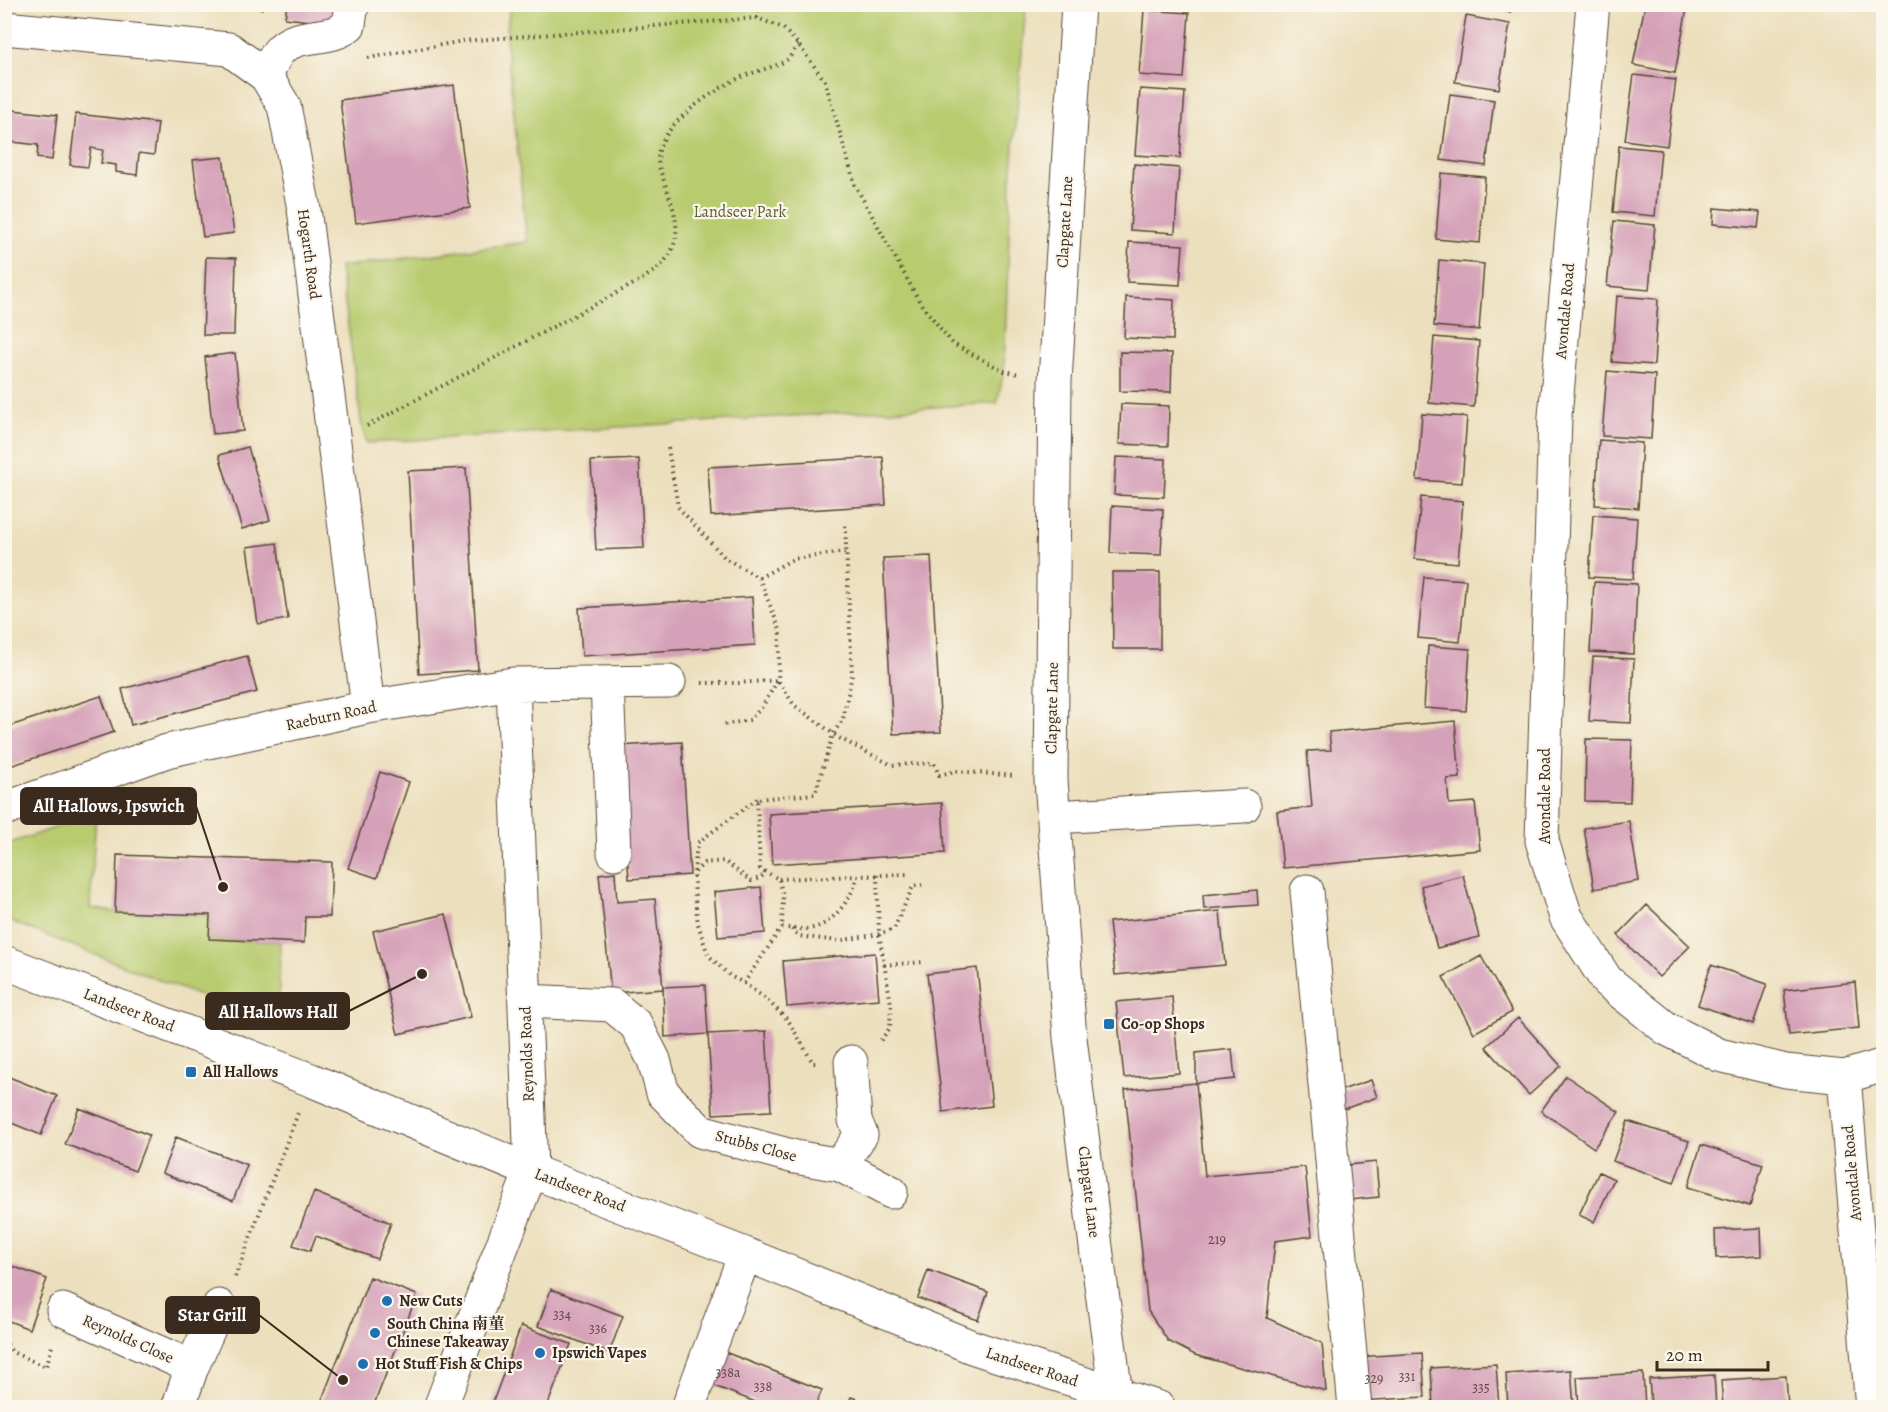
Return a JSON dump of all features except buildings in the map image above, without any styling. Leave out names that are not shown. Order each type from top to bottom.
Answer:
[{"type":"street","points":[[266,76],[279,50],[296,41],[340,33],[349,25],[352,4]]},
{"type":"street","name":"Clapgate Lane","points":[[1078,4],[1055,381],[1051,780],[1070,1038],[1118,1401]]},
{"type":"street","name":"Avondale Road","points":[[1593,4],[1555,416],[1542,841],[1566,917],[1607,981],[1667,1029],[1719,1055],[1786,1071],[1844,1077],[1872,1407]]},
{"type":"street","name":"Hogarth Road","points":[[4,28],[229,49],[266,76],[284,106],[304,209],[368,707]]},
{"type":"street","name":"Raeburn Road","points":[[4,809],[167,751],[368,707],[513,684],[669,682]]},
{"type":"street","points":[[607,683],[614,853]]},
{"type":"street","name":"Reynolds Road","points":[[440,1407],[531,1171],[513,684]]},
{"type":"street","points":[[1054,817],[1244,806]]},
{"type":"street","points":[[1307,891],[1355,1407]]},
{"type":"street","name":"Landseer Road","points":[[4,962],[311,1080],[531,1171],[745,1254],[972,1347],[1118,1401],[1159,1407]]},
{"type":"street","name":"Stubbs Close","points":[[525,1001],[612,1005],[636,1025],[654,1060],[663,1093],[700,1131],[795,1157],[840,1165],[891,1192]]},
{"type":"street","points":[[840,1165],[861,1136],[855,1120],[850,1062]]},
{"type":"street","points":[[1844,1077],[1884,1065]]},
{"type":"street","points":[[688,1407],[745,1254]]},
{"type":"street","name":"Reynolds Close","points":[[178,1407],[192,1367],[219,1306]]},
{"type":"street","name":"Reynolds Close","points":[[63,1310],[192,1367]]},
{"type":"path","points":[[757,18],[759,4]]},
{"type":"path","points":[[359,59],[463,40],[757,18],[783,28],[798,44],[825,81],[855,185],[921,304],[953,344],[1004,371],[1055,381]]},
{"type":"path","points":[[333,441],[362,428],[641,280],[663,264],[673,247],[678,231],[676,216],[657,163],[660,148],[670,130],[696,105],[741,77],[788,60],[798,44]]},
{"type":"path","points":[[668,448],[678,507],[725,558],[759,578],[780,630],[777,680],[762,707],[750,720],[722,725]]},
{"type":"path","points":[[845,522],[852,675],[843,719],[833,734],[815,794],[758,799],[697,843],[694,873],[698,924],[708,955],[730,976],[767,1000],[788,1020],[813,1064],[864,1062],[890,1028],[891,1004],[879,934],[877,875]]},
{"type":"path","points":[[759,578],[793,559],[845,552]]},
{"type":"path","points":[[777,680],[794,705],[833,734],[892,765],[934,763],[939,775],[955,771],[1051,780]]},
{"type":"path","points":[[669,682],[739,683],[777,680]]},
{"type":"path","points":[[758,799],[760,869],[778,879],[909,874]]},
{"type":"path","points":[[694,873],[704,863],[724,861],[751,881],[767,872]]},
{"type":"path","points":[[782,927],[792,929],[818,927],[837,912],[855,888],[857,876]]},
{"type":"path","points":[[744,983],[782,927],[783,896],[778,879]]},
{"type":"path","points":[[792,929],[798,936],[838,941],[894,929],[914,886],[922,885]]},
{"type":"path","points":[[884,965],[924,962]]},
{"type":"path","points":[[219,1306],[235,1276],[311,1080]]},
{"type":"path","points":[[4,1339],[12,1352],[46,1366],[63,1310]]},
{"type":"green space","name":"Landseer Park","points":[[510,5],[1026,5],[1011,181],[1004,371],[997,403],[367,443],[362,428],[340,267],[527,242],[506,38]]},
{"type":"green space","points":[[96,814],[90,908],[115,912],[210,915],[209,939],[280,942],[278,1027],[5,919],[4,845]]},
{"type":"place","name":"All Hallows, Ipswich","points":[[223,887]]},
{"type":"place","name":"All Hallows Hall","points":[[422,974]]},
{"type":"place","name":"Co-op Shops","points":[[1109,1024]]},
{"type":"place","name":"All Hallows","points":[[191,1072]]},
{"type":"place","name":"New Cuts","points":[[387,1301]]},
{"type":"place","name":"South China 南菫 Chinese Takeaway","points":[[375,1333]]},
{"type":"place","name":"Ipswich Vapes","points":[[540,1353]]},
{"type":"place","name":"Hot Stuff Fish & Chips","points":[[363,1364]]},
{"type":"place","name":"Star Grill","points":[[343,1380]]}]
